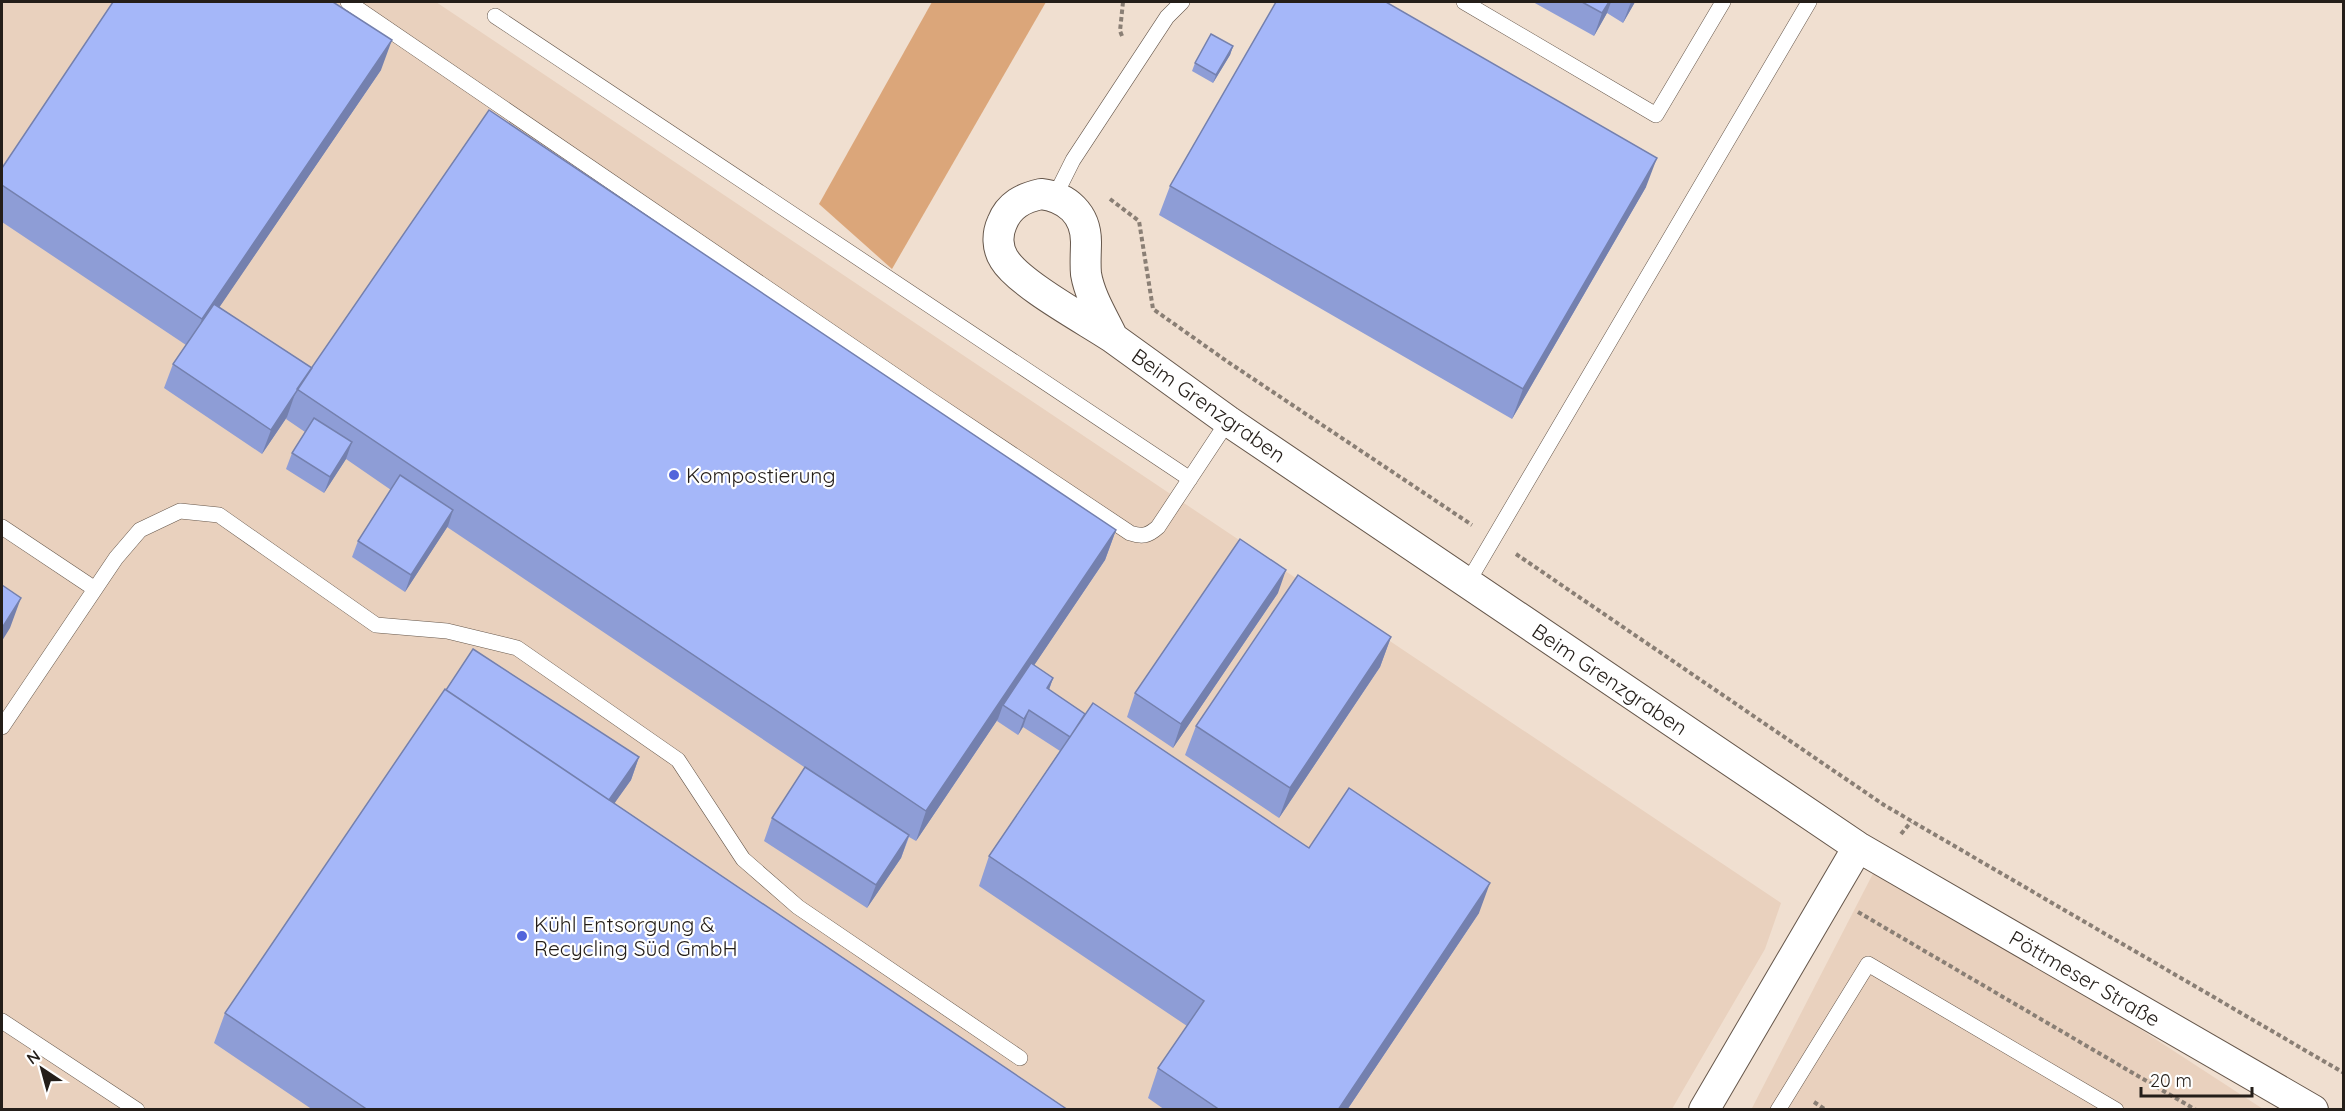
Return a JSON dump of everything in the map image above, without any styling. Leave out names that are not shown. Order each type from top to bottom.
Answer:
[{"type":"street","name":"Beim Grenzgraben","points":[[1113,338],[1094,301],[1086,274],[1085,226],[1078,213],[1068,203],[1055,196],[1041,194],[1027,197],[1014,204],[1005,216],[1000,229],[999,243],[1002,257],[1023,280],[1113,338],[1228,422],[1858,847]]},
{"type":"street","points":[[1704,1110],[1858,847]]},
{"type":"street","name":"Pöttmeser Straße","points":[[1858,847],[2313,1110]]},
{"type":"lane","points":[[348,2],[898,379],[1130,533],[1139,536],[1149,534],[1158,527],[1228,422]]},
{"type":"lane","points":[[1055,196],[1073,160],[1160,27],[1182,2]]},
{"type":"lane","points":[[1464,2],[1656,115],[1723,2]]},
{"type":"lane","points":[[1468,582],[1809,2]]},
{"type":"lane","points":[[495,16],[1190,479]]},
{"type":"lane","points":[[2,727],[116,558],[140,530],[180,511],[219,515],[376,625],[447,631],[517,648],[678,760],[743,859],[798,907],[1020,1058]]},
{"type":"lane","points":[[2,527],[95,589]]},
{"type":"lane","points":[[1778,1110],[1868,964],[2116,1110]]},
{"type":"lane","points":[[2,1020],[137,1110]]},
{"type":"path","points":[[1070,168],[1139,221],[1153,309],[1227,362],[1494,539],[1884,805],[2343,1073]]},
{"type":"path","points":[[1829,895],[2196,1110]]},
{"type":"shaded area","points":[[2,2],[436,2],[1781,903],[1765,949],[1672,1109],[2,1110]]},
{"type":"shaded area","points":[[932,2],[1046,2],[892,269],[819,204]]},
{"type":"shaded area","points":[[1880,860],[2263,1109],[1751,1110]]},
{"type":"building","points":[[113,2],[333,2],[392,40],[202,319],[2,185],[2,168]]},
{"type":"building","points":[[1276,2],[1386,2],[1657,158],[1523,389],[1170,186]]},
{"type":"building","points":[[1582,2],[1609,2],[1602,13]]},
{"type":"building","points":[[1211,34],[1233,46],[1216,75],[1195,63]]},
{"type":"building","name":"Kompostierung","points":[[489,110],[1116,530],[926,811],[297,389]]},
{"type":"building","points":[[214,304],[312,368],[271,430],[173,364]]},
{"type":"building","points":[[314,418],[352,442],[330,477],[292,453]]},
{"type":"building","points":[[400,475],[453,510],[411,575],[358,541]]},
{"type":"building","points":[[1240,539],[1286,570],[1181,724],[1135,693]]},
{"type":"building","points":[[1298,575],[1391,637],[1290,788],[1196,726]]},
{"type":"building","points":[[2,585],[21,598],[2,628]]},
{"type":"building","points":[[473,649],[639,757],[609,800],[446,690]]},
{"type":"building","points":[[1031,663],[1053,678],[1047,688],[1085,714],[1070,737],[1029,710],[1024,719],[1003,705]]},
{"type":"building","name":"Kühl Entsorgung & Recycling Süd GmbH","points":[[445,689],[1068,1110],[368,1110],[225,1013]]},
{"type":"building","points":[[1093,703],[1309,848],[1349,788],[1490,883],[1338,1110],[1220,1110],[1158,1068],[1204,1001],[989,856]]},
{"type":"building","points":[[805,767],[909,835],[876,885],[772,818]]},
{"type":"place","name":"Kompostierung","points":[[674,475]]},
{"type":"place","name":"Kühl Entsorgung & Recycling Süd GmbH","points":[[522,936]]}]
